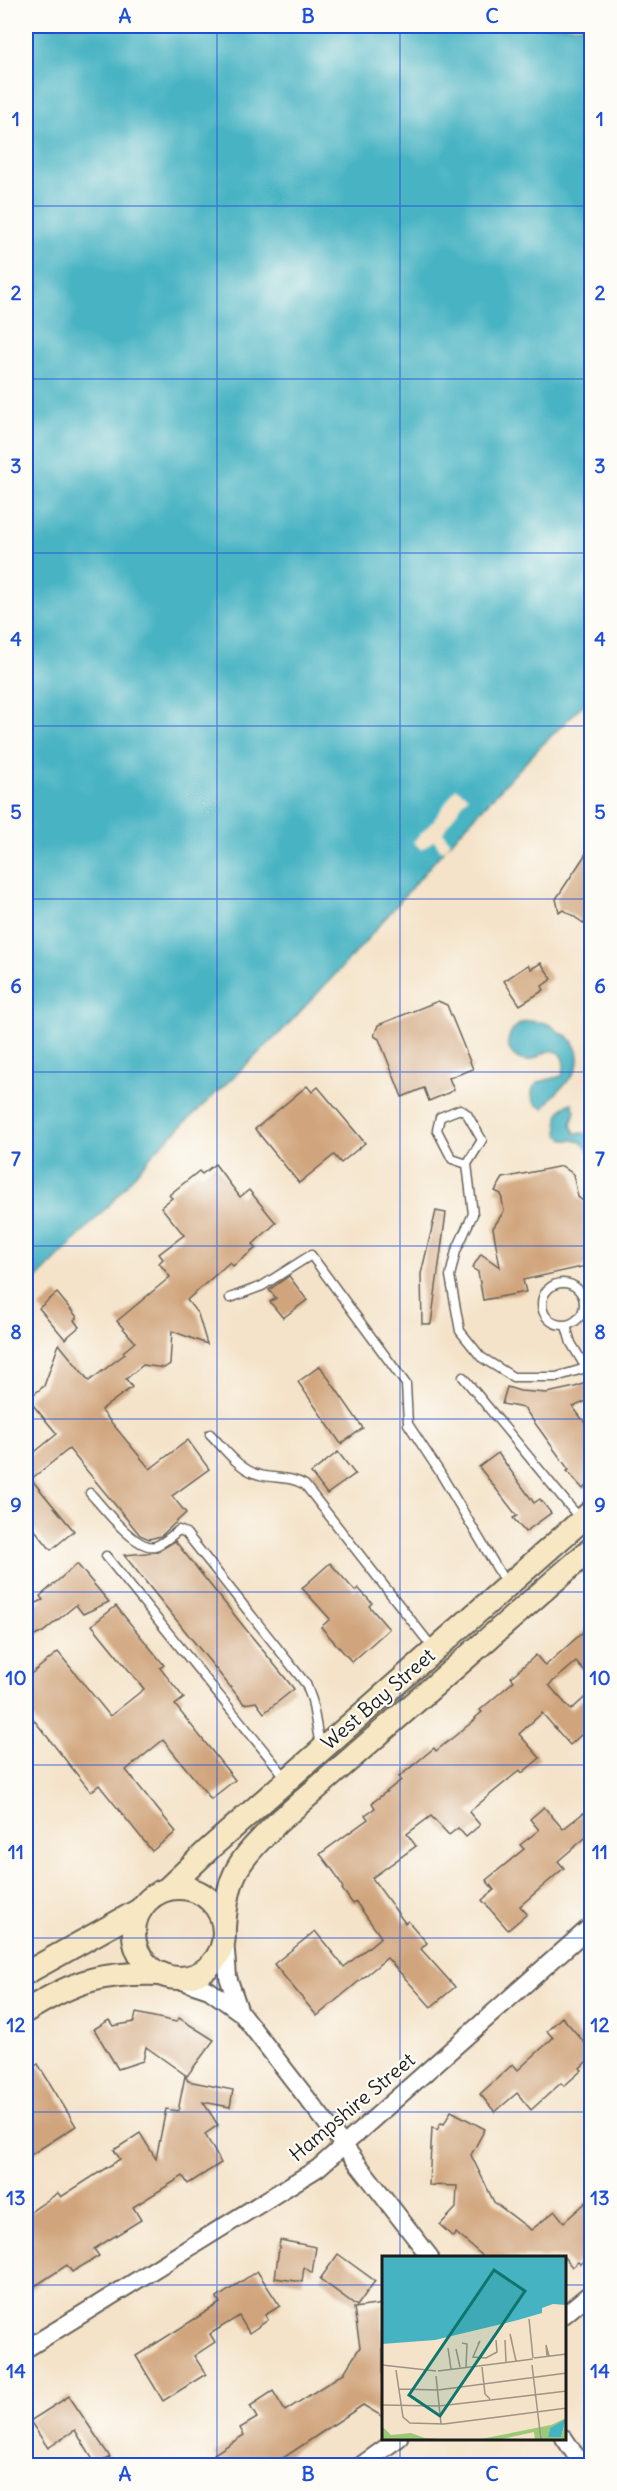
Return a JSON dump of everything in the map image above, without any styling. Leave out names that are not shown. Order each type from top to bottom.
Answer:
[{"type":"main road","name":"West Bay Street","points":[[167,1889],[287,1779],[586,1516]]},
{"type":"main road","name":"West Bay Street","points":[[225,1933],[229,1883],[237,1867],[256,1844],[329,1777],[591,1548]]},
{"type":"main road","points":[[26,1972],[141,1909],[155,1895],[167,1889],[183,1888],[203,1894],[218,1910],[225,1933],[218,1956],[206,1970],[190,1977],[119,1974],[94,1978],[26,2011]]},
{"type":"main road","points":[[141,1909],[135,1926],[136,1945],[144,1961],[168,1976]]},
{"type":"street","name":"Hampshire Street","points":[[26,2349],[318,2168],[591,1925]]},
{"type":"street","points":[[225,1933],[228,1977],[241,2013]]},
{"type":"street","points":[[168,1976],[209,1990],[241,2013],[429,2256]]},
{"type":"street","points":[[566,2313],[591,2292]]},
{"type":"street","points":[[360,2466],[398,2440]]},
{"type":"street","points":[[565,2440],[583,2466]]},
{"type":"lane","points":[[467,1164],[452,1159],[437,1130],[440,1117],[460,1109],[467,1114],[482,1140],[467,1164],[473,1214],[456,1251],[450,1276],[460,1331],[481,1357],[513,1377],[556,1377],[589,1366],[571,1343],[566,1326]]},
{"type":"lane","points":[[230,1298],[262,1286],[311,1255],[406,1384],[408,1424],[439,1470],[507,1586]]},
{"type":"lane","points":[[561,1283],[576,1287],[584,1301],[580,1317],[566,1326],[549,1321],[542,1305],[548,1290],[561,1283]]},
{"type":"lane","points":[[463,1377],[586,1516]]},
{"type":"lane","points":[[210,1434],[246,1470],[259,1475],[295,1479],[305,1485],[434,1650]]},
{"type":"lane","points":[[90,1493],[129,1535],[146,1547],[157,1546],[179,1530],[186,1533],[306,1684],[312,1700],[321,1750]]},
{"type":"lane","points":[[106,1556],[287,1779]]},
{"type":"water","points":[[26,26],[591,26],[591,697],[539,748],[450,843],[358,950],[283,1030],[155,1151],[112,1202],[26,1290]]},
{"type":"water","points":[[528,1021],[542,1022],[568,1036],[576,1048],[578,1058],[577,1067],[572,1075],[544,1108],[534,1101],[533,1088],[539,1082],[562,1076],[564,1064],[561,1056],[555,1051],[546,1052],[528,1061],[519,1059],[513,1054],[509,1049],[509,1037],[516,1027]]},
{"type":"water","points":[[572,1103],[575,1111],[571,1125],[575,1133],[585,1133],[591,1136],[591,1155],[582,1143],[566,1140],[559,1135],[558,1116],[563,1108]]},
{"type":"pier","points":[[456,788],[468,796],[443,832],[450,843],[442,852],[434,840],[422,850],[413,842],[434,820]]},
{"type":"building","points":[[591,846],[591,928],[564,910],[559,912],[556,899]]},
{"type":"building","points":[[541,963],[552,979],[542,986],[544,990],[520,1005],[504,981],[528,965],[531,969]]},
{"type":"building","points":[[438,1001],[447,1005],[473,1069],[449,1078],[454,1090],[429,1101],[424,1088],[402,1097],[379,1039],[374,1036],[378,1025]]},
{"type":"building","points":[[307,1086],[312,1092],[318,1087],[365,1143],[341,1163],[334,1155],[299,1183],[255,1129]]},
{"type":"building","points":[[215,1164],[240,1197],[249,1190],[276,1223],[253,1244],[256,1248],[233,1266],[230,1262],[187,1300],[198,1314],[207,1344],[172,1331],[170,1364],[164,1368],[143,1365],[126,1379],[132,1387],[101,1410],[150,1469],[188,1440],[209,1469],[172,1496],[186,1513],[161,1536],[149,1539],[140,1535],[69,1449],[31,1479],[74,1531],[51,1550],[26,1519],[26,1459],[57,1434],[28,1399],[44,1386],[59,1344],[89,1381],[125,1354],[123,1352],[135,1342],[117,1321],[170,1277],[159,1263],[163,1259],[159,1254],[184,1235],[161,1207],[172,1198],[169,1195],[199,1171],[202,1174]]},
{"type":"building","points":[[562,1166],[573,1174],[578,1197],[591,1207],[591,1265],[523,1280],[526,1292],[483,1300],[478,1272],[472,1268],[481,1254],[500,1267],[493,1228],[504,1211],[501,1194],[495,1191],[503,1178]]},
{"type":"building","points":[[436,1211],[446,1213],[431,1324],[422,1324],[421,1274]]},
{"type":"building","points":[[289,1276],[307,1300],[283,1318],[270,1302],[276,1298],[269,1290]]},
{"type":"building","points":[[57,1293],[77,1317],[74,1320],[79,1327],[65,1339],[39,1308]]},
{"type":"building","points":[[320,1366],[363,1428],[341,1444],[298,1382]]},
{"type":"building","points":[[591,1381],[591,1399],[573,1407],[591,1431],[591,1481],[583,1489],[567,1471],[569,1470],[524,1408],[502,1404],[507,1387],[520,1391],[547,1393]]},
{"type":"building","points":[[338,1452],[355,1474],[327,1494],[311,1473]]},
{"type":"building","points":[[498,1453],[534,1503],[540,1499],[551,1513],[525,1532],[513,1518],[517,1516],[479,1467]]},
{"type":"building","points":[[175,1541],[294,1689],[264,1713],[256,1702],[244,1704],[124,1555],[157,1552]]},
{"type":"building","points":[[330,1563],[355,1591],[358,1588],[372,1603],[369,1606],[389,1629],[352,1662],[321,1627],[330,1619],[302,1588]]},
{"type":"building","points":[[77,1564],[109,1602],[83,1614],[76,1605],[43,1632],[26,1640],[26,1608],[43,1600],[40,1596]]},
{"type":"building","points":[[116,1606],[164,1665],[160,1668],[184,1698],[175,1705],[235,1780],[211,1799],[163,1740],[126,1770],[176,1832],[152,1851],[99,1785],[91,1792],[26,1710],[26,1678],[58,1652],[110,1716],[144,1689],[92,1625]]},
{"type":"building","points":[[591,1625],[591,1679],[576,1662],[549,1685],[571,1710],[591,1692],[591,1726],[570,1745],[542,1713],[519,1734],[540,1758],[522,1773],[520,1770],[469,1812],[480,1825],[466,1837],[458,1828],[449,1835],[431,1816],[407,1834],[416,1846],[372,1878],[405,1923],[408,1921],[427,1943],[421,1949],[455,1987],[431,2007],[387,1958],[317,2016],[274,1964],[315,1931],[344,1967],[381,1937],[356,1902],[353,1904],[320,1854],[368,1819],[365,1815],[375,1808],[372,1803],[401,1780],[399,1777],[434,1748],[436,1751],[476,1719],[482,1712],[480,1710],[514,1681],[511,1677],[536,1655],[545,1666]]},
{"type":"building","points":[[544,1807],[563,1829],[591,1807],[591,1833],[558,1861],[564,1868],[520,1906],[527,1914],[508,1930],[482,1900],[494,1890],[486,1880],[524,1849],[520,1845],[539,1830],[530,1819]]},
{"type":"building","points":[[136,2013],[176,2022],[179,2018],[214,2040],[187,2076],[146,2047],[143,2061],[118,2069],[94,2029],[109,2020],[113,2026],[134,2022]]},
{"type":"building","points":[[562,2017],[591,2050],[591,2057],[580,2068],[582,2070],[564,2086],[561,2083],[531,2110],[517,2093],[495,2112],[480,2094],[513,2064],[518,2070],[553,2038],[547,2031]]},
{"type":"building","points":[[38,2064],[76,2126],[26,2158],[26,2072]]},
{"type":"building","points":[[185,2076],[188,2081],[233,2090],[230,2107],[203,2102],[218,2125],[205,2134],[221,2163],[188,2184],[183,2176],[133,2207],[141,2220],[94,2249],[99,2256],[72,2272],[67,2265],[26,2292],[26,2215],[58,2193],[61,2197],[120,2159],[114,2150],[140,2133],[156,2159],[166,2109],[178,2111]]},
{"type":"building","points":[[451,2111],[485,2129],[471,2155],[494,2202],[531,2230],[555,2211],[564,2222],[591,2198],[591,2255],[572,2267],[566,2256],[483,2256],[456,2233],[453,2237],[440,2225],[456,2208],[457,2186],[429,2185],[432,2127],[437,2130],[441,2123],[444,2124]]},
{"type":"building","points":[[280,2240],[316,2247],[312,2273],[304,2267],[302,2282],[275,2278]]},
{"type":"building","points":[[338,2254],[375,2281],[357,2306],[320,2279]]},
{"type":"building","points":[[257,2271],[280,2306],[265,2315],[268,2320],[249,2333],[239,2316],[210,2334],[215,2342],[194,2356],[206,2374],[163,2401],[136,2356],[220,2303],[217,2298]]},
{"type":"building","points":[[382,2304],[382,2416],[363,2405],[280,2460],[284,2466],[221,2466],[214,2454],[244,2435],[240,2428],[257,2418],[250,2406],[273,2391],[285,2411],[344,2373],[360,2347],[354,2308]]},
{"type":"building","points":[[69,2396],[110,2457],[96,2465],[75,2430],[48,2448],[30,2421]]}]
